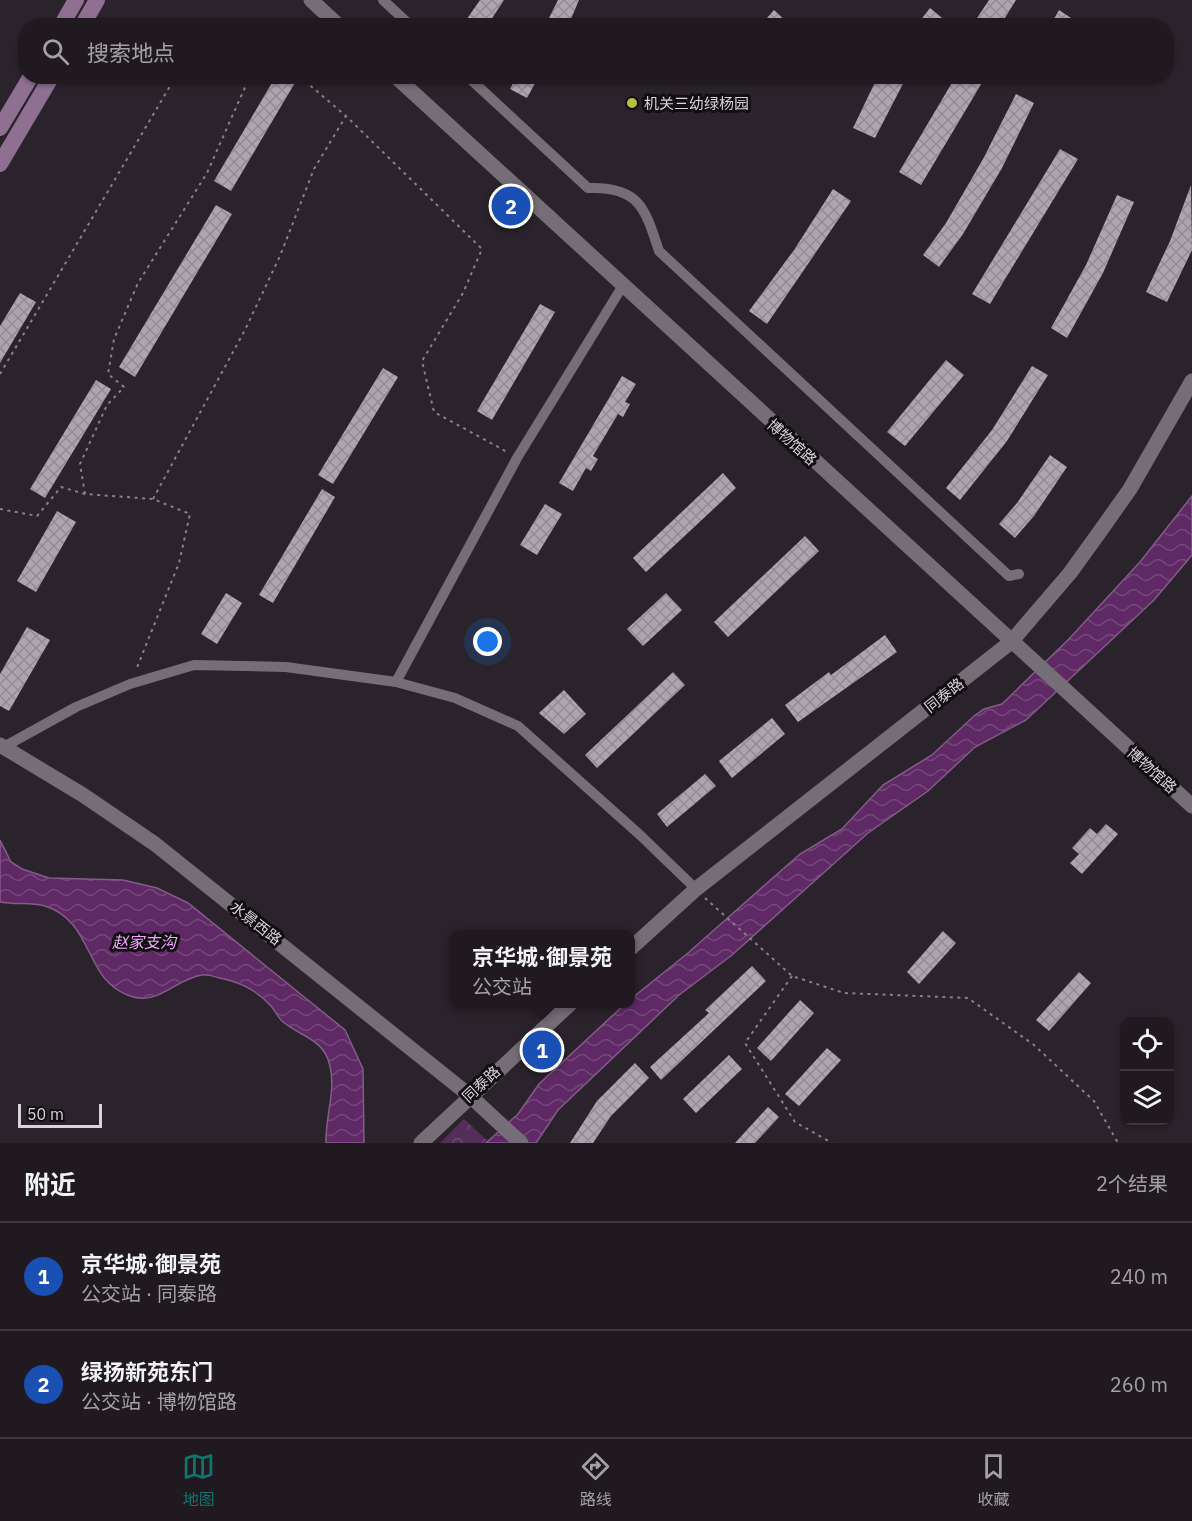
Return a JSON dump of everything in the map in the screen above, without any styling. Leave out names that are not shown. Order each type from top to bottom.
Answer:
[{"type":"main road","points":[[66,18],[76,0]]},
{"type":"main road","points":[[87,18],[97,0]]},
{"type":"main road","points":[[0,128],[26,84]]},
{"type":"main road","points":[[0,164],[47,84]]},
{"type":"street","points":[[312,0],[331,18]]},
{"type":"street","points":[[383,0],[402,18]]},
{"type":"street","name":"博物馆路","points":[[404,84],[622,287],[1192,806]]},
{"type":"street","points":[[476,84],[588,188],[616,189],[638,201],[648,216],[659,252],[1010,576],[1019,574]]},
{"type":"street","points":[[396,682],[518,458],[622,287]]},
{"type":"street","name":"同泰路","points":[[635,944],[696,889],[1011,642],[1070,573],[1101,530],[1135,479],[1192,381]]},
{"type":"street","points":[[1,747],[76,707],[130,684],[194,665],[285,667],[396,682],[455,698],[518,726],[640,835],[696,889]]},
{"type":"street","name":"水景西路","points":[[1,747],[83,795],[155,844],[469,1095],[521,1143]]},
{"type":"street","name":"同泰路","points":[[421,1143],[469,1095],[566,1008]]},
{"type":"path","points":[[0,374],[171,84]]},
{"type":"path","points":[[85,494],[80,464],[107,405],[123,387],[108,374],[114,339],[138,283],[207,173],[246,84]]},
{"type":"path","points":[[308,84],[346,116],[482,249],[463,293],[422,361],[434,412],[518,458]]},
{"type":"path","points":[[153,500],[245,330],[280,256],[314,169],[346,116]]},
{"type":"path","points":[[0,509],[38,516],[61,487],[85,494],[153,500],[190,514],[179,563],[130,684]]},
{"type":"path","points":[[696,889],[722,916],[792,976],[844,993],[968,998],[1034,1046],[1094,1101],[1118,1143]]},
{"type":"path","points":[[792,976],[745,1043],[795,1122],[832,1143]]},
{"type":"green space","points":[[464,1119],[490,1143],[440,1143]]},
{"type":"water","points":[[1192,496],[1192,555],[1154,600],[1026,720],[975,747],[928,791],[868,833],[732,955],[679,995],[558,1110],[536,1143],[486,1143],[518,1114],[539,1084],[621,1008],[635,1008],[635,996],[688,953],[800,854],[842,829],[883,785],[932,755],[974,716],[984,709],[1002,704],[1069,639],[1140,562]]},
{"type":"water","name":"赵家支沟","points":[[0,840],[11,862],[22,869],[49,878],[123,880],[157,888],[188,903],[345,1030],[363,1069],[364,1143],[326,1143],[332,1085],[327,1057],[317,1044],[282,1021],[266,1000],[248,987],[204,975],[192,977],[150,998],[130,996],[115,988],[104,977],[73,925],[61,914],[40,905],[0,902]]},
{"type":"building","points":[[480,0],[504,0],[492,18],[468,18]]},
{"type":"building","points":[[558,0],[579,0],[571,18],[549,18]]},
{"type":"building","points":[[989,0],[1016,0],[1005,18],[977,18]]},
{"type":"building","points":[[930,8],[942,18],[922,18]]},
{"type":"building","points":[[774,10],[782,18],[767,18]]},
{"type":"building","points":[[1059,10],[1071,18],[1054,18]]},
{"type":"building","points":[[271,84],[294,84],[231,191],[214,181]]},
{"type":"building","points":[[513,84],[535,84],[527,98],[510,89]]},
{"type":"building","points":[[874,84],[903,84],[875,138],[853,128]]},
{"type":"building","points":[[951,84],[981,84],[921,185],[899,172]]},
{"type":"building","points":[[1016,94],[1034,103],[1002,168],[963,234],[939,267],[923,255],[946,223],[983,159]]},
{"type":"building","points":[[1060,149],[1078,159],[990,304],[972,294]]},
{"type":"building","points":[[1191,185],[1192,250],[1167,302],[1146,292],[1170,241]]},
{"type":"building","points":[[833,189],[851,201],[767,324],[749,311],[794,250]]},
{"type":"building","points":[[1117,195],[1134,202],[1103,273],[1067,338],[1051,328],[1086,265]]},
{"type":"building","points":[[216,205],[232,214],[135,377],[119,367]]},
{"type":"building","points":[[20,293],[36,302],[0,363],[0,326]]},
{"type":"building","points":[[540,304],[555,312],[492,420],[477,411]]},
{"type":"building","points":[[946,360],[964,375],[905,446],[887,432]]},
{"type":"building","points":[[1032,366],[1048,375],[1007,441],[960,500],[946,488],[992,430]]},
{"type":"building","points":[[383,368],[398,377],[333,484],[318,475]]},
{"type":"building","points":[[622,376],[636,384],[625,402],[630,404],[623,417],[618,414],[593,456],[598,459],[591,471],[586,468],[573,491],[559,483]]},
{"type":"building","points":[[96,380],[111,389],[45,498],[30,489]]},
{"type":"building","points":[[1050,455],[1067,467],[1034,516],[1015,538],[999,524],[1017,503]]},
{"type":"building","points":[[723,473],[736,488],[646,572],[633,558]]},
{"type":"building","points":[[322,489],[335,497],[273,603],[259,595]]},
{"type":"building","points":[[545,504],[562,514],[537,555],[520,545]]},
{"type":"building","points":[[57,511],[76,522],[36,592],[17,581]]},
{"type":"building","points":[[805,536],[819,551],[728,637],[714,622]]},
{"type":"building","points":[[226,593],[242,603],[217,644],[201,634]]},
{"type":"building","points":[[666,593],[682,610],[643,646],[627,629]]},
{"type":"building","points":[[27,627],[50,640],[9,711],[0,706],[0,674]]},
{"type":"building","points":[[885,635],[897,652],[798,722],[785,705],[829,672],[831,675]]},
{"type":"building","points":[[673,672],[685,685],[597,768],[585,755]]},
{"type":"building","points":[[564,690],[586,714],[564,734],[539,713]]},
{"type":"building","points":[[772,718],[785,734],[732,778],[719,761]]},
{"type":"building","points":[[705,774],[716,786],[667,827],[657,814]]},
{"type":"building","points":[[1106,824],[1118,834],[1082,874],[1070,863],[1079,854],[1072,848],[1090,828],[1097,834]]},
{"type":"building","points":[[943,931],[956,943],[919,984],[907,972]]},
{"type":"building","points":[[752,966],[766,981],[661,1080],[650,1067],[709,1013],[705,1010]]},
{"type":"building","points":[[1079,972],[1091,983],[1049,1031],[1036,1020]]},
{"type":"building","points":[[800,1000],[814,1013],[771,1061],[757,1048]]},
{"type":"building","points":[[827,1048],[841,1060],[799,1106],[785,1094]]},
{"type":"building","points":[[729,1055],[742,1069],[696,1113],[683,1099]]},
{"type":"building","points":[[635,1063],[649,1078],[611,1116],[593,1143],[570,1143],[597,1101]]},
{"type":"building","points":[[768,1107],[779,1117],[755,1143],[735,1143]]},
{"type":"place","name":"机关三幼绿杨园","points":[[632,103]]},
{"type":"place","name":"绿扬新苑东门","points":[[511,206]]},
{"type":"place","name":"京华城·御景苑","points":[[542,1050]]}]
